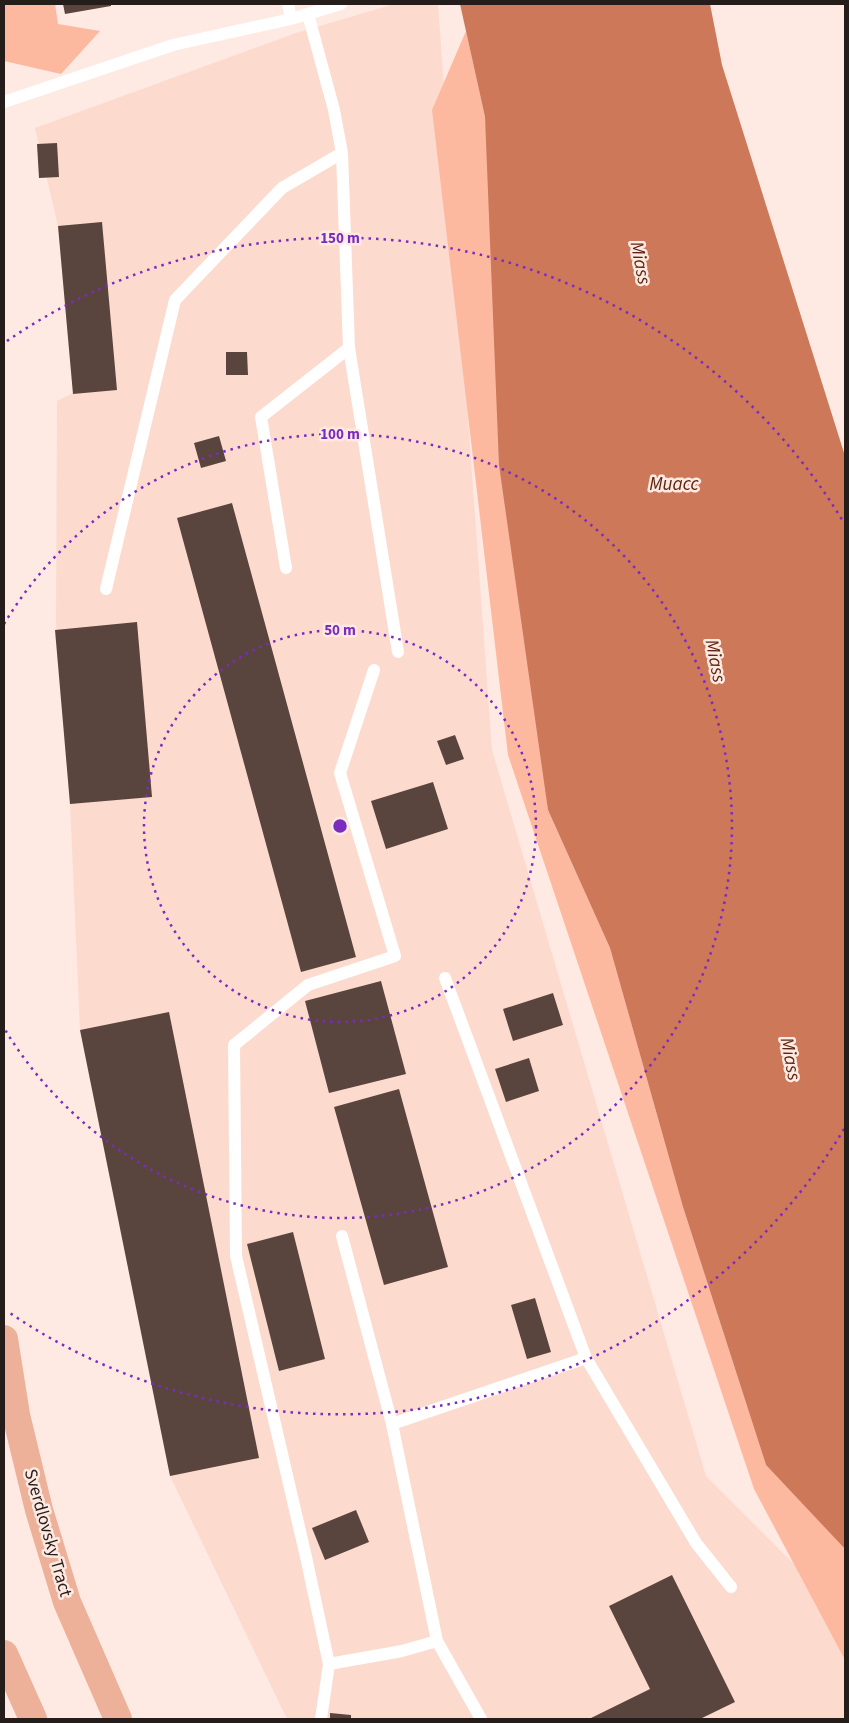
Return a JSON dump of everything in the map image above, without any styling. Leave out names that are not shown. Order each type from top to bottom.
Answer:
[{"type":"main road","name":"Sverdlovsky Tract","points":[[4,1339],[16,1415],[39,1510],[67,1602],[118,1719]]},
{"type":"main road","points":[[4,1654],[33,1719]]},
{"type":"lane","points":[[288,4],[291,19]]},
{"type":"lane","points":[[4,102],[173,44],[291,19],[341,4]]},
{"type":"lane","points":[[308,14],[334,110],[342,153],[350,348],[398,652]]},
{"type":"lane","points":[[106,589],[175,300],[282,188],[342,153]]},
{"type":"lane","points":[[286,568],[261,417],[350,348]]},
{"type":"lane","points":[[321,1719],[328,1664],[236,1256],[234,1045],[308,984],[395,956],[340,773],[374,670]]},
{"type":"lane","points":[[445,978],[586,1358],[696,1543],[731,1587]]},
{"type":"lane","points":[[342,1236],[392,1424],[437,1641],[481,1719]]},
{"type":"lane","points":[[392,1424],[586,1358]]},
{"type":"lane","points":[[328,1664],[402,1651],[437,1641]]},
{"type":"shaded area","points":[[4,4],[55,4],[58,24],[100,31],[61,74],[4,61]]},
{"type":"shaded area","points":[[394,4],[438,4],[492,750],[706,1476],[845,1615],[845,1719],[287,1719],[170,1476],[80,1030],[70,804],[56,622],[57,401],[73,393],[58,226],[35,128],[296,33]]},
{"type":"shaded area","points":[[466,31],[485,117],[548,810],[610,948],[683,1207],[766,1465],[845,1549],[845,1660],[754,1489],[508,755],[432,110]]},
{"type":"water","name":"Миасс","points":[[460,4],[710,4],[722,65],[845,456],[845,1549],[766,1465],[683,1207],[610,948],[548,810],[499,465],[485,117]]},
{"type":"building","points":[[63,4],[111,4],[111,6],[65,14]]},
{"type":"building","points":[[57,143],[59,177],[39,178],[37,144]]},
{"type":"building","points":[[102,222],[117,390],[73,394],[58,226]]},
{"type":"building","points":[[226,352],[247,352],[248,375],[226,375]]},
{"type":"building","points":[[219,436],[226,461],[201,468],[194,443]]},
{"type":"building","points":[[232,503],[356,957],[301,972],[177,518]]},
{"type":"building","points":[[137,622],[152,797],[70,804],[55,630]]},
{"type":"building","points":[[455,735],[464,759],[446,765],[437,741]]},
{"type":"building","points":[[433,782],[448,829],[386,849],[371,801]]},
{"type":"building","points":[[381,981],[406,1074],[329,1093],[305,1001]]},
{"type":"building","points":[[553,993],[563,1025],[513,1041],[503,1009]]},
{"type":"building","points":[[169,1012],[259,1458],[170,1476],[80,1030]]},
{"type":"building","points":[[529,1058],[539,1091],[506,1102],[495,1069]]},
{"type":"building","points":[[399,1089],[448,1267],[384,1285],[334,1107]]},
{"type":"building","points":[[293,1232],[325,1359],[279,1371],[247,1244]]},
{"type":"building","points":[[535,1298],[551,1352],[527,1359],[511,1305]]},
{"type":"building","points":[[356,1510],[369,1542],[325,1560],[312,1528]]},
{"type":"building","points":[[672,1575],[735,1702],[700,1719],[589,1719],[650,1689],[609,1606]]},
{"type":"building","points":[[330,1713],[351,1715],[351,1719],[330,1719]]},
{"type":"water label","name":"Miass","points":[[640,263]]},
{"type":"water label","name":"Miass","points":[[715,661]]},
{"type":"water label","name":"Miass","points":[[790,1059]]}]
